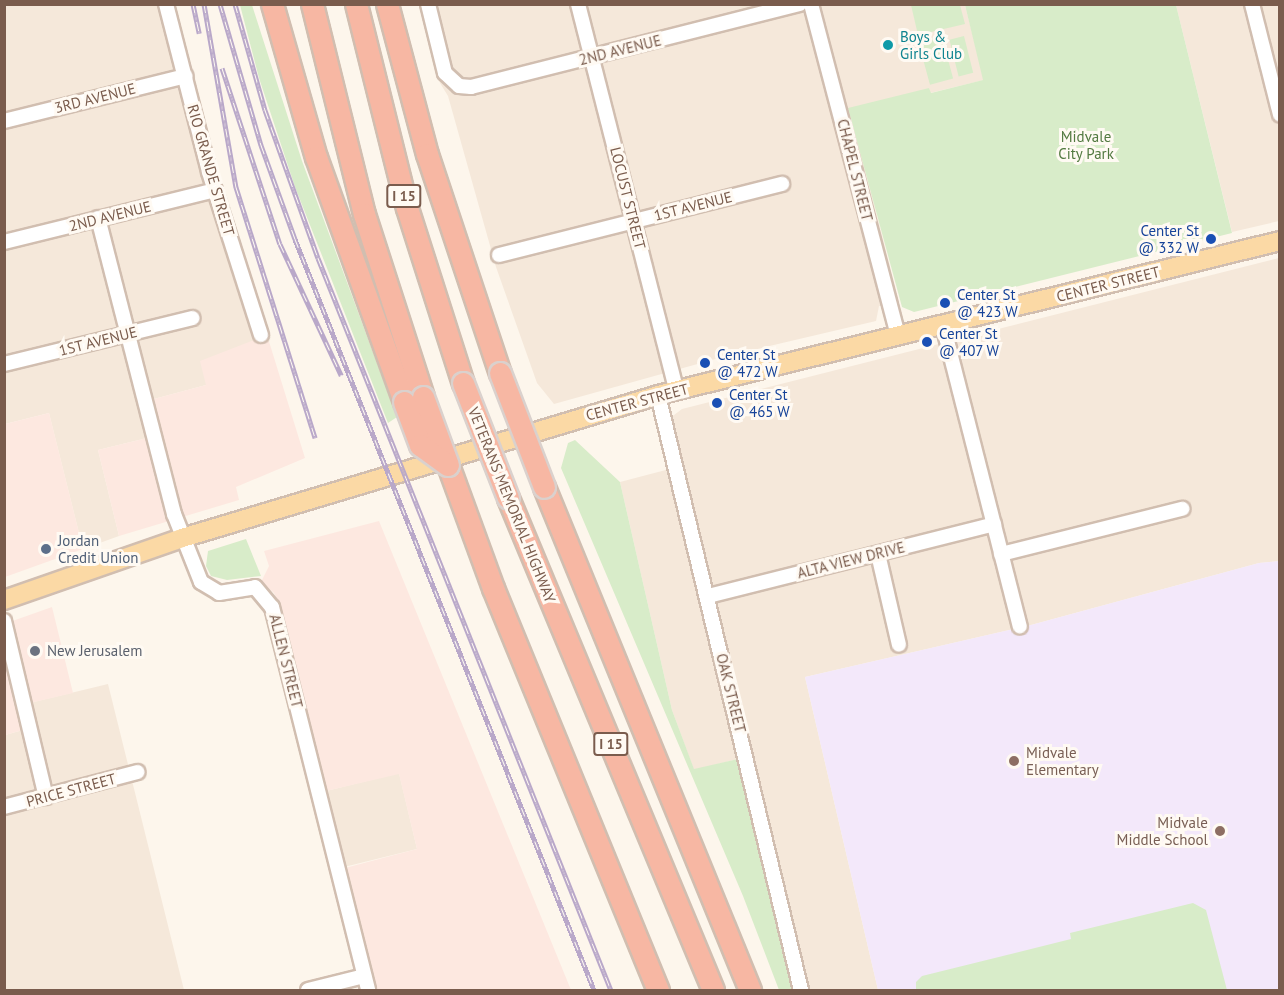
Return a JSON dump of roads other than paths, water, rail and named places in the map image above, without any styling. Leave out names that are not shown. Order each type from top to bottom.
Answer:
[{"type":"highway","points":[[272,4],[316,158],[413,399],[448,465],[658,990]]},
{"type":"highway","points":[[312,4],[413,399]]},
{"type":"highway","name":"VETERANS MEMORIAL HIGHWAY","points":[[356,4],[407,208],[463,383],[508,498],[713,990]]},
{"type":"highway","points":[[387,4],[427,154],[500,373],[544,487],[750,990]]},
{"type":"main road","name":"CENTER STREET","points":[[4,600],[182,538],[658,396],[1280,241]]},
{"type":"street","name":"RIO GRANDE STREET","points":[[166,4],[215,190],[261,335]]},
{"type":"street","name":"2ND AVENUE","points":[[428,4],[445,73],[459,87],[471,87],[800,4]]},
{"type":"street","name":"LOCUST STREET","points":[[578,4],[677,391]]},
{"type":"street","name":"CHAPEL STREET","points":[[812,4],[898,336]]},
{"type":"street","points":[[1252,4],[1280,116]]},
{"type":"street","name":"3RD AVENUE","points":[[4,121],[186,76]]},
{"type":"street","name":"1ST AVENUE","points":[[499,255],[782,184]]},
{"type":"street","name":"2ND AVENUE","points":[[4,242],[215,190]]},
{"type":"street","name":"ALLEN STREET","points":[[98,218],[182,538],[204,586],[219,593],[255,587],[270,602],[368,990]]},
{"type":"street","name":"1ST AVENUE","points":[[4,364],[192,318]]},
{"type":"street","points":[[943,325],[1020,626]]},
{"type":"street","name":"OAK STREET","points":[[658,396],[708,596],[801,990]]},
{"type":"street","points":[[1002,554],[1182,509]]},
{"type":"street","name":"ALTA VIEW DRIVE","points":[[708,596],[994,524]]},
{"type":"street","points":[[878,554],[899,645]]},
{"type":"street","points":[[4,621],[46,797]]},
{"type":"street","name":"PRICE STREET","points":[[4,807],[137,772]]},
{"type":"street","points":[[308,990],[364,976]]},
{"type":"railway","points":[[193,4],[199,33]]},
{"type":"railway","points":[[204,4],[236,187],[315,438]]},
{"type":"railway","points":[[220,4],[261,145],[295,239],[594,990]]},
{"type":"railway","points":[[235,4],[265,110],[318,258],[611,990]]},
{"type":"railway","points":[[222,68],[280,244],[341,375]]},
{"type":"place","name":"Boys & Girls Club","points":[[888,45]]},
{"type":"place","name":"Center St @ 332 W","points":[[1211,239]]},
{"type":"place","name":"Center St @ 423 W","points":[[945,303]]},
{"type":"place","name":"Center St @ 407 W","points":[[927,342]]},
{"type":"place","name":"Center St @ 472 W","points":[[705,363]]},
{"type":"place","name":"Center St @ 465 W","points":[[717,403]]},
{"type":"place","name":"Jordan Credit Union","points":[[46,549]]},
{"type":"place","name":"New Jerusalem","points":[[35,651]]},
{"type":"place","name":"Midvale Elementary","points":[[1014,761]]},
{"type":"place","name":"Midvale Middle School","points":[[1220,831]]},
{"type":"park label","name":"Midvale City Park","points":[[1086,144]]}]
